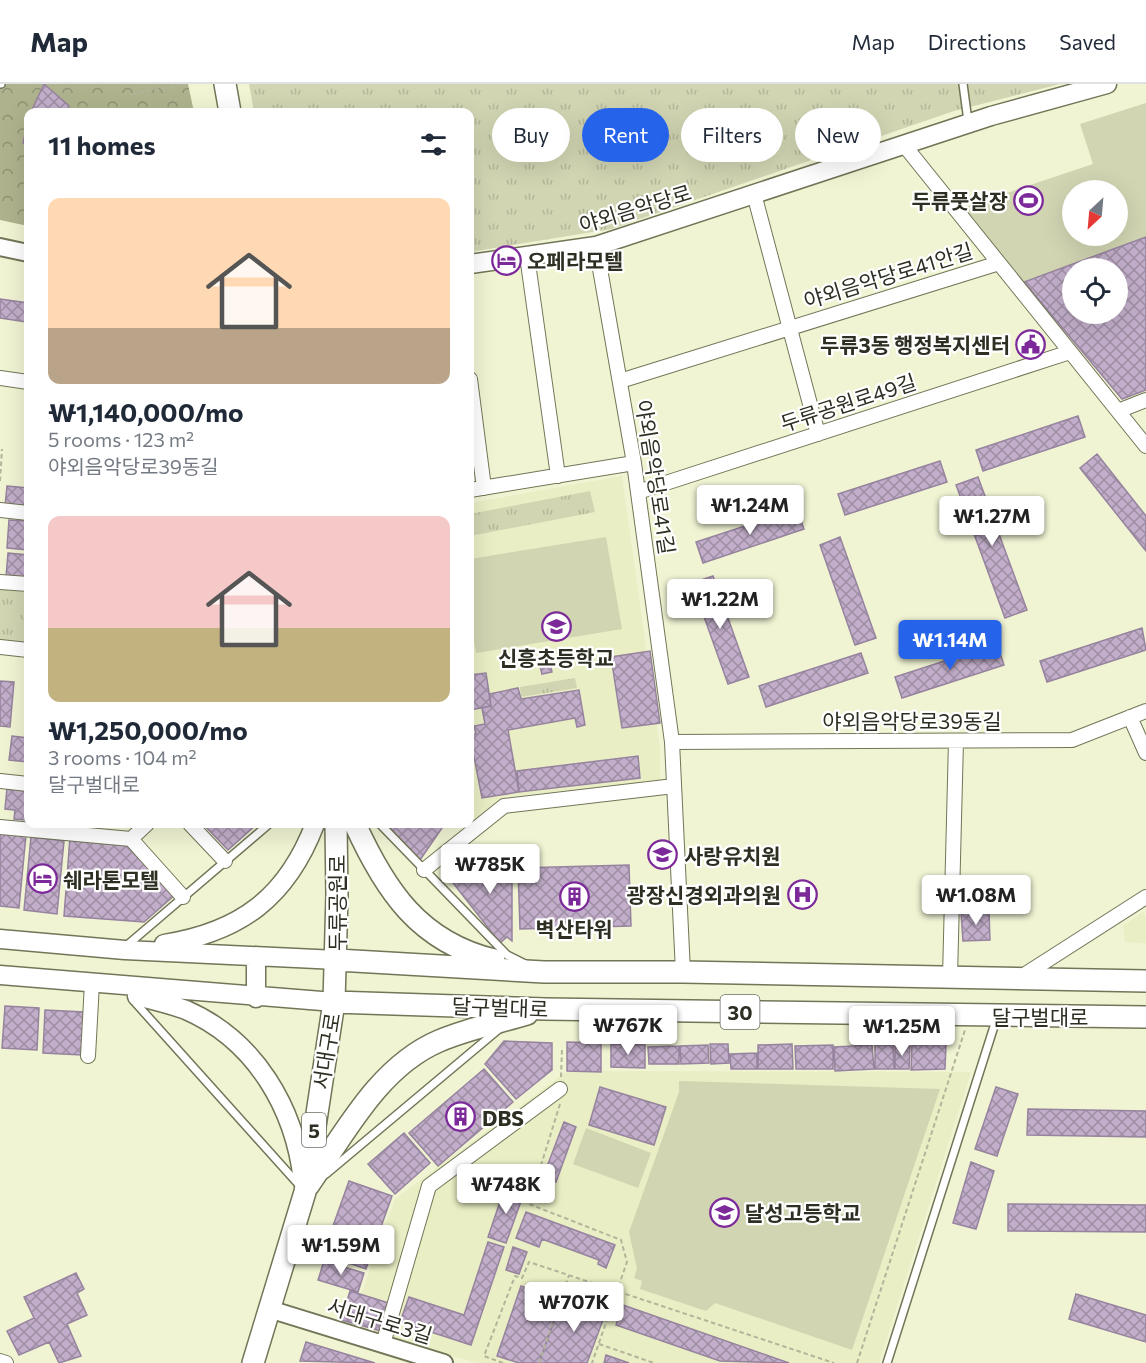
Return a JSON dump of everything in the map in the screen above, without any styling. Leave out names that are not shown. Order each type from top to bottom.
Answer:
[{"type":"main road","points":[[225,84],[229,108]]},
{"type":"main road","name":"야외음악당로","points":[[474,263],[596,246],[969,124],[1107,84]]},
{"type":"main road","points":[[123,950],[193,940],[237,921],[268,899],[284,882],[300,861],[313,828]]},
{"type":"main road","name":"두류공원로","points":[[334,992],[337,960],[336,828]]},
{"type":"main road","points":[[357,828],[377,871],[414,918],[433,934],[470,954],[544,972]]},
{"type":"main road","name":"달구벌대로","points":[[0,939],[123,950],[544,972],[1021,977],[1146,981]]},
{"type":"main road","points":[[256,956],[256,998]]},
{"type":"main road","name":"달구벌대로","points":[[0,975],[256,998],[334,992],[545,1009],[1146,1017]]},
{"type":"main road","points":[[92,983],[185,1010],[228,1035],[262,1069],[279,1098],[295,1137],[305,1192]]},
{"type":"main road","name":"서대구로","points":[[253,1363],[305,1192],[334,992]]},
{"type":"main road","points":[[305,1192],[365,1105],[394,1071],[437,1042],[545,1009]]},
{"type":"street","points":[[904,145],[1146,446]]},
{"type":"street","points":[[754,194],[790,328]]},
{"type":"street","name":"야외음악당로41길","points":[[596,246],[634,463],[672,742],[683,972]]},
{"type":"street","points":[[0,247],[24,252]]},
{"type":"street","points":[[527,256],[558,476]]},
{"type":"street","name":"야외음악당로41안길","points":[[620,381],[999,263]]},
{"type":"street","name":"야외음악당로41안길","points":[[790,328],[818,434]]},
{"type":"street","name":"두류공원로49길","points":[[638,492],[1070,352]]},
{"type":"street","points":[[0,378],[24,381]]},
{"type":"street","points":[[1118,411],[1146,400]]},
{"type":"street","points":[[474,410],[484,488]]},
{"type":"street","points":[[474,489],[634,463]]},
{"type":"street","points":[[0,510],[24,513]]},
{"type":"street","points":[[0,582],[24,584]]},
{"type":"street","points":[[0,647],[24,650]]},
{"type":"street","name":"야외음악당로39동길","points":[[672,742],[1072,740],[1146,711]]},
{"type":"street","points":[[1130,717],[1146,753]]},
{"type":"street","points":[[950,976],[956,741]]},
{"type":"street","points":[[0,781],[24,783]]},
{"type":"street","points":[[424,870],[504,807],[674,786]]},
{"type":"street","points":[[0,828],[131,838],[183,897]]},
{"type":"street","points":[[131,838],[142,828]]},
{"type":"street","points":[[194,828],[225,861]]},
{"type":"street","points":[[1021,977],[1146,897]]},
{"type":"street","points":[[88,1056],[92,983]]},
{"type":"street","points":[[383,1344],[429,1186],[560,1089]]},
{"type":"street","name":"서대구로3길","points":[[269,1309],[444,1363]]},
{"type":"street","points":[[0,1361],[6,1363]]},
{"type":"lane","points":[[963,84],[969,124]]},
{"type":"lane","points":[[123,950],[264,828]]},
{"type":"lane","points":[[384,828],[507,955],[544,972]]},
{"type":"lane","points":[[127,993],[305,1192],[513,1018]]},
{"type":"lane","points":[[887,1363],[997,1016]]},
{"type":"path","points":[[132,94],[186,84]]},
{"type":"path","points":[[0,481],[2,449]]},
{"type":"path","points":[[857,1363],[970,1016]]},
{"type":"path","points":[[562,1049],[560,1107],[529,1204],[621,1240],[627,1262],[592,1363]]},
{"type":"path","points":[[503,1363],[484,1356],[515,1276],[522,1278],[530,1262],[834,1363]]},
{"type":"path","points":[[539,1363],[569,1275]]},
{"type":"path","points":[[599,1344],[654,1363]]},
{"type":"shaded area","name":"신흥초등학교","points":[[622,476],[660,749],[660,781],[502,797],[474,819],[474,502]]},
{"type":"shaded area","points":[[1143,912],[1146,918],[1146,943],[1125,942],[1123,926]]},
{"type":"shaded area","name":"달성고등학교","points":[[567,1071],[971,1072],[879,1363],[477,1363],[383,1335],[392,1302],[361,1295],[395,1199]]},
{"type":"green space","points":[[0,84],[188,84],[193,108],[24,108],[24,225],[0,220]]},
{"type":"green space","points":[[249,84],[1060,84],[954,111],[881,136],[881,108],[795,108],[795,162],[806,162],[611,229],[474,251],[474,108],[253,108]]},
{"type":"green space","name":"두류풋살장","points":[[1146,103],[1146,237],[1128,244],[1128,180],[1062,180],[1062,246],[1122,246],[1089,258],[1062,258],[1062,268],[1024,282],[956,210],[1093,164],[1080,124]]},
{"type":"green space","points":[[590,491],[595,512],[474,535],[474,513]]},
{"type":"green space","points":[[606,537],[622,629],[476,653],[474,558]]},
{"type":"green space","points":[[0,589],[24,592],[24,643],[0,641]]},
{"type":"green space","points":[[575,678],[577,688],[521,697],[520,687]]},
{"type":"green space","points":[[679,1081],[940,1089],[852,1350],[715,1303],[706,1311],[640,1289],[642,1281],[634,1278],[637,1269],[629,1232],[679,1092]]},
{"type":"green space","points":[[586,1128],[651,1153],[638,1188],[573,1164]]},
{"type":"building","points":[[44,84],[69,106],[68,108],[33,108]]},
{"type":"building","points":[[1146,237],[1146,390],[1122,399],[1024,282],[1062,268],[1062,324],[1128,324],[1128,258],[1089,258],[1122,246],[1128,246],[1128,244]]},
{"type":"building","points":[[0,299],[24,302],[24,322],[0,318]]},
{"type":"building","points":[[1078,416],[1085,437],[983,471],[976,450]]},
{"type":"building","points":[[1097,454],[1146,516],[1146,551],[1080,468]]},
{"type":"building","points":[[940,461],[947,482],[845,515],[838,494]]},
{"type":"building","points":[[978,477],[1027,610],[1005,618],[956,485]]},
{"type":"building","points":[[7,486],[24,488],[24,508],[5,506]]},
{"type":"building","points":[[797,509],[804,529],[703,563],[696,542]]},
{"type":"building","points":[[9,520],[24,521],[24,550],[7,548]]},
{"type":"building","points":[[840,537],[876,638],[855,645],[820,545]]},
{"type":"building","points":[[8,553],[24,555],[24,578],[6,577]]},
{"type":"building","points":[[713,576],[749,677],[728,684],[692,583]]},
{"type":"building","points":[[1142,628],[1146,650],[1047,682],[1040,661]]},
{"type":"building","points":[[997,644],[1004,665],[902,698],[895,677]]},
{"type":"building","points":[[650,651],[660,723],[622,728],[611,657]]},
{"type":"building","points":[[861,653],[868,673],[766,707],[759,686]]},
{"type":"building","points":[[550,664],[552,672],[542,674],[540,666]]},
{"type":"building","points":[[486,673],[491,706],[474,709],[474,674]]},
{"type":"building","points":[[0,681],[14,682],[10,727],[0,726]]},
{"type":"building","points":[[518,688],[521,699],[579,690],[585,725],[577,727],[575,718],[508,730],[519,792],[482,798],[474,757],[474,735],[476,734],[474,726],[485,724],[482,708],[491,706],[489,694]]},
{"type":"building","points":[[12,736],[24,738],[24,762],[9,760]]},
{"type":"building","points":[[638,756],[640,778],[519,792],[517,771]]},
{"type":"building","points":[[7,788],[24,789],[24,820],[14,819],[15,810],[5,809]]},
{"type":"building","points":[[207,828],[253,828],[228,850]]},
{"type":"building","points":[[390,828],[442,828],[420,860]]},
{"type":"building","points":[[0,833],[26,835],[19,908],[0,906]]},
{"type":"building","points":[[31,837],[64,841],[57,914],[24,910]]},
{"type":"building","points":[[70,837],[132,845],[176,894],[144,922],[64,916]]},
{"type":"building","points":[[495,850],[512,879],[512,941],[507,937],[500,943],[453,883]]},
{"type":"building","name":"벽산타워","points":[[629,865],[631,926],[520,929],[518,868]]},
{"type":"building","points":[[989,911],[990,940],[963,941],[961,912]]},
{"type":"building","points":[[5,1006],[39,1008],[37,1050],[2,1048]]},
{"type":"building","points":[[45,1010],[84,1012],[82,1055],[43,1053]]},
{"type":"building","points":[[504,1041],[552,1043],[552,1070],[516,1099],[485,1064]]},
{"type":"building","points":[[567,1042],[601,1043],[601,1072],[567,1071]]},
{"type":"building","points":[[611,1044],[645,1045],[645,1068],[611,1067]]},
{"type":"building","points":[[710,1044],[728,1044],[729,1063],[711,1064]]},
{"type":"building","points":[[792,1044],[793,1069],[758,1069],[758,1045]]},
{"type":"building","points":[[946,1044],[945,1069],[911,1070],[912,1045]]},
{"type":"building","points":[[708,1045],[709,1063],[681,1064],[680,1046]]},
{"type":"building","points":[[833,1045],[833,1069],[796,1069],[795,1046]]},
{"type":"building","points":[[872,1045],[874,1069],[835,1071],[834,1047]]},
{"type":"building","points":[[875,1045],[893,1045],[894,1069],[875,1069]]},
{"type":"building","points":[[679,1046],[679,1064],[649,1064],[648,1047]]},
{"type":"building","points":[[895,1046],[910,1046],[909,1069],[895,1069]]},
{"type":"building","points":[[757,1053],[757,1069],[731,1069],[730,1054]]},
{"type":"building","name":"DBS","points":[[484,1069],[513,1102],[438,1166],[409,1133]]},
{"type":"building","points":[[600,1087],[666,1107],[654,1145],[589,1125]]},
{"type":"building","points":[[996,1087],[1018,1094],[997,1156],[975,1149]]},
{"type":"building","points":[[1028,1109],[1146,1111],[1146,1137],[1027,1135]]},
{"type":"building","points":[[564,1122],[576,1127],[556,1182],[543,1177]]},
{"type":"building","points":[[404,1133],[430,1163],[395,1194],[368,1164]]},
{"type":"building","points":[[971,1162],[994,1171],[976,1229],[953,1223]]},
{"type":"building","points":[[349,1181],[392,1196],[366,1269],[323,1254]]},
{"type":"building","points":[[505,1187],[524,1193],[506,1243],[488,1237]]},
{"type":"building","points":[[1008,1204],[1146,1205],[1146,1232],[1008,1231]]},
{"type":"building","points":[[526,1212],[615,1245],[606,1268],[598,1264],[599,1260],[542,1239],[539,1247],[516,1238]]},
{"type":"building","points":[[488,1242],[504,1247],[471,1345],[400,1322],[409,1297],[464,1315]]},
{"type":"building","points":[[513,1247],[527,1252],[519,1274],[506,1270]]},
{"type":"building","points":[[324,1261],[364,1273],[358,1292],[318,1280]]},
{"type":"building","points":[[76,1273],[84,1289],[77,1293],[87,1315],[67,1324],[81,1356],[59,1363],[49,1342],[19,1355],[7,1331],[34,1318],[24,1297]]},
{"type":"building","points":[[521,1286],[561,1300],[539,1363],[519,1363],[497,1356]]},
{"type":"building","points":[[350,1291],[389,1303],[381,1331],[341,1320]]},
{"type":"building","points":[[1076,1294],[1146,1315],[1146,1342],[1069,1319]]},
{"type":"building","points":[[574,1297],[607,1309],[587,1363],[539,1363],[560,1306],[570,1310]]},
{"type":"building","points":[[623,1305],[789,1363],[720,1361],[616,1325]]},
{"type":"building","points":[[306,1342],[375,1363],[300,1361]]},
{"type":"building","points":[[606,1355],[629,1363],[604,1363]]},
{"type":"place","name":"두류풋살장","points":[[1029,200]]},
{"type":"place","name":"오페라모텔","points":[[506,260]]},
{"type":"place","name":"두류3동 행정복지센터","points":[[1031,344]]},
{"type":"place","name":"신흥초등학교","points":[[556,626]]},
{"type":"place","name":"사랑유치원","points":[[663,855]]},
{"type":"place","name":"쉐라톤모텔","points":[[42,879]]},
{"type":"place","name":"광장신경외과의원","points":[[802,894]]},
{"type":"place","name":"벽산타워","points":[[574,897]]},
{"type":"place","name":"DBS","points":[[461,1117]]},
{"type":"place","name":"달성고등학교","points":[[724,1212]]}]
